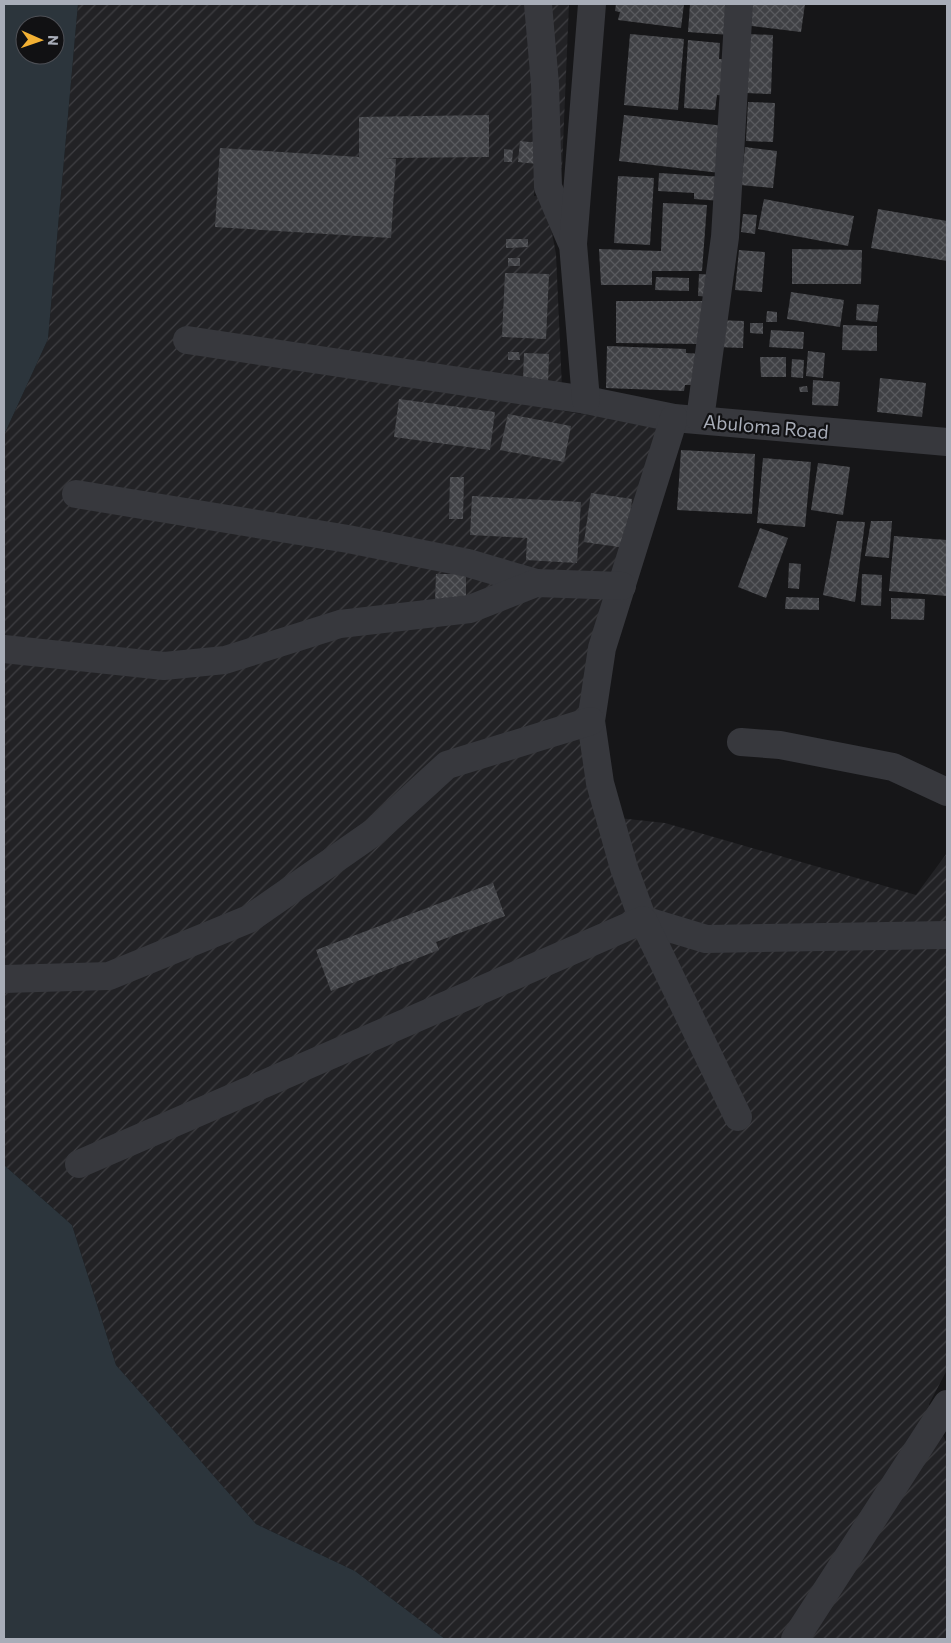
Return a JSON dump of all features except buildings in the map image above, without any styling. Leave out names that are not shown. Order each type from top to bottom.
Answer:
[{"type":"street","points":[[538,4],[545,84],[548,187],[573,244]]},
{"type":"street","points":[[586,400],[573,244],[592,4]]},
{"type":"street","points":[[738,1118],[643,920],[624,868],[600,783],[591,722],[602,648],[622,586],[687,418],[725,237],[739,4]]},
{"type":"street","name":"Abuloma Road","points":[[187,340],[586,400],[687,418],[947,442]]},
{"type":"street","points":[[76,494],[348,539],[468,563],[536,582],[622,586]]},
{"type":"street","points":[[4,649],[164,666],[225,660],[340,624],[470,609],[536,582]]},
{"type":"street","points":[[4,979],[109,976],[249,919],[374,832],[447,765],[591,722]]},
{"type":"street","points":[[741,742],[780,745],[893,767],[947,792]]},
{"type":"street","points":[[79,1164],[643,920],[706,939],[947,935]]},
{"type":"street","points":[[795,1639],[947,1404]]},
{"type":"shaded area","points":[[4,4],[78,4],[48,339],[4,435]]},
{"type":"shaded area","points":[[78,4],[569,4],[562,168],[536,168],[534,196],[545,196],[556,254],[563,411],[676,428],[606,604],[600,816],[665,823],[916,895],[947,853],[947,1370],[929,1404],[947,1444],[947,1639],[445,1639],[355,1571],[256,1524],[116,1365],[72,1225],[4,1165],[4,435],[48,339]]},
{"type":"shaded area","points":[[4,1165],[72,1225],[116,1365],[256,1524],[355,1571],[445,1639],[4,1639]]}]
